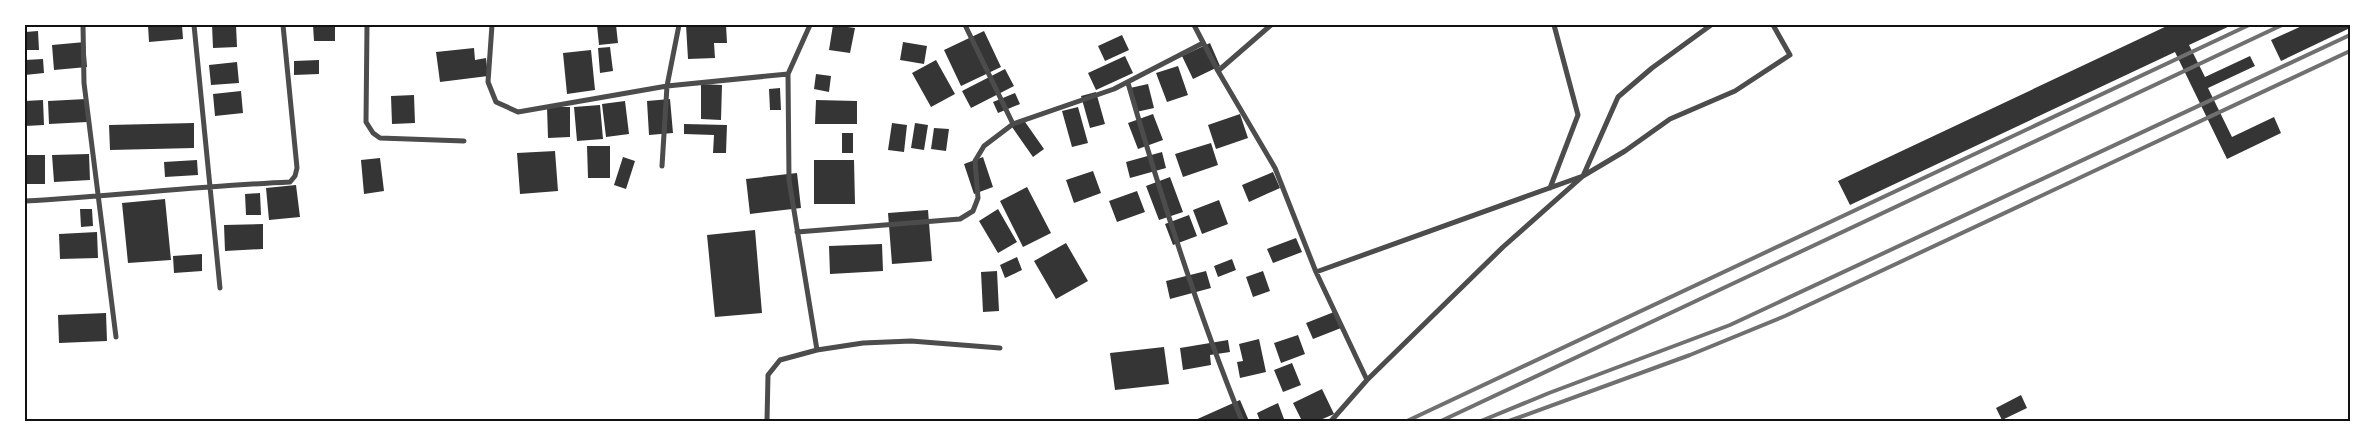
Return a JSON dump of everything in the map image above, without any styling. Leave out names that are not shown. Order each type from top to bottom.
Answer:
[{"type":"street","points":[[83,25],[84,83],[116,337]]},
{"type":"street","points":[[194,25],[220,288]]},
{"type":"street","points":[[25,200],[98,197],[211,185],[290,182],[295,176],[297,168],[283,25]]},
{"type":"street","points":[[367,25],[366,122],[372,133],[380,138],[464,141]]},
{"type":"street","points":[[492,25],[488,82],[496,102],[518,112],[667,86],[788,74]]},
{"type":"street","points":[[662,166],[667,86],[679,25]]},
{"type":"street","points":[[810,25],[788,74],[789,180],[796,232],[809,291],[817,350]]},
{"type":"street","points":[[965,25],[1013,124]]},
{"type":"street","points":[[1194,25],[1218,71],[1275,168],[1316,272],[1367,380]]},
{"type":"street","points":[[1218,71],[1271,25]]},
{"type":"street","points":[[1550,188],[1578,115],[1554,25]]},
{"type":"street","points":[[1331,421],[1367,380],[1503,247],[1583,176],[1618,97],[1652,68],[1711,25]]},
{"type":"street","points":[[1316,272],[1583,176],[1625,151],[1670,119],[1735,91],[1790,55],[1774,25]]},
{"type":"street","points":[[796,232],[960,219],[972,211],[978,198],[975,161],[984,146],[1013,124],[1128,83],[1203,43]]},
{"type":"street","points":[[1128,83],[1155,176],[1205,325],[1242,421]]},
{"type":"street","points":[[767,421],[768,375],[780,360],[817,350],[863,343],[911,341],[1000,348]]},
{"type":"building","points":[[148,25],[182,25],[183,39],[149,42]]},
{"type":"building","points":[[212,25],[236,25],[237,47],[213,48]]},
{"type":"building","points":[[313,25],[335,25],[335,41],[314,41]]},
{"type":"building","points":[[597,25],[616,25],[618,43],[599,45]]},
{"type":"building","points":[[686,25],[726,25],[727,43],[714,43],[715,58],[688,59]]},
{"type":"building","points":[[833,25],[855,28],[850,53],[829,50]]},
{"type":"building","points":[[2169,25],[2232,25],[2189,45],[2205,77],[2250,56],[2255,66],[2208,88],[2232,137],[2274,117],[2281,133],[2227,159],[2175,52],[1850,205],[1838,181]]},
{"type":"building","points":[[2304,25],[2350,25],[2350,28],[2281,61],[2271,40]]},
{"type":"building","points":[[38,31],[39,50],[25,50],[25,32]]},
{"type":"building","points":[[984,31],[1001,67],[961,86],[944,50]]},
{"type":"building","points":[[1122,35],[1129,50],[1105,61],[1098,46]]},
{"type":"building","points":[[85,42],[87,67],[54,70],[52,45]]},
{"type":"building","points":[[903,42],[927,46],[924,64],[900,60]]},
{"type":"building","points":[[1210,43],[1220,66],[1193,79],[1182,56]]},
{"type":"building","points":[[610,47],[613,71],[600,73],[598,48]]},
{"type":"building","points":[[474,48],[475,60],[486,58],[488,76],[440,82],[436,52]]},
{"type":"building","points":[[591,50],[595,90],[567,94],[563,53]]},
{"type":"building","points":[[1125,56],[1133,73],[1096,90],[1088,73]]},
{"type":"building","points":[[43,59],[44,73],[25,75],[25,60]]},
{"type":"building","points":[[319,60],[319,74],[294,75],[294,61]]},
{"type":"building","points":[[936,60],[955,94],[931,107],[912,73]]},
{"type":"building","points":[[237,62],[239,83],[211,85],[209,65]]},
{"type":"building","points":[[1178,66],[1188,95],[1167,102],[1156,73]]},
{"type":"building","points":[[1005,69],[1014,86],[971,108],[962,91]]},
{"type":"building","points":[[816,74],[831,76],[829,92],[814,89]]},
{"type":"building","points":[[701,84],[722,85],[721,120],[701,119]]},
{"type":"building","points":[[1148,84],[1154,108],[1136,112],[1130,88]]},
{"type":"building","points":[[780,88],[781,110],[770,110],[769,89]]},
{"type":"building","points":[[241,91],[243,113],[215,116],[213,94]]},
{"type":"building","points":[[1096,92],[1105,124],[1090,128],[1081,96]]},
{"type":"building","points":[[1015,93],[1020,104],[998,113],[993,102]]},
{"type":"building","points":[[414,95],[415,123],[392,124],[391,96]]},
{"type":"building","points":[[86,99],[87,122],[49,124],[48,101]]},
{"type":"building","points":[[670,99],[673,133],[649,135],[647,101]]},
{"type":"building","points":[[43,100],[44,125],[25,126],[25,101]]},
{"type":"building","points":[[816,100],[857,101],[857,124],[815,124]]},
{"type":"building","points":[[625,101],[629,134],[606,137],[602,104]]},
{"type":"building","points":[[600,105],[603,139],[577,141],[574,107]]},
{"type":"building","points":[[547,107],[570,107],[570,137],[548,138]]},
{"type":"building","points":[[1078,107],[1088,143],[1072,147],[1062,111]]},
{"type":"building","points":[[1153,114],[1163,140],[1138,149],[1128,123]]},
{"type":"building","points":[[1240,114],[1248,138],[1216,149],[1208,125]]},
{"type":"building","points":[[1023,119],[1044,149],[1033,157],[1012,127]]},
{"type":"building","points":[[194,123],[194,148],[110,150],[109,125]]},
{"type":"building","points":[[892,123],[907,125],[904,152],[888,150]]},
{"type":"building","points":[[915,123],[928,125],[924,150],[911,148]]},
{"type":"building","points":[[684,124],[727,125],[726,153],[713,153],[714,135],[684,134]]},
{"type":"building","points":[[934,128],[949,129],[946,151],[931,149]]},
{"type":"building","points":[[842,133],[853,133],[853,153],[842,153]]},
{"type":"building","points":[[1211,143],[1218,165],[1183,177],[1175,154]]},
{"type":"building","points":[[587,146],[610,146],[610,178],[588,178]]},
{"type":"building","points":[[555,151],[558,191],[520,194],[517,153]]},
{"type":"building","points":[[1162,152],[1166,168],[1130,178],[1126,162]]},
{"type":"building","points":[[89,154],[90,180],[54,182],[52,155]]},
{"type":"building","points":[[25,155],[45,155],[45,184],[25,184]]},
{"type":"building","points":[[623,157],[635,161],[626,189],[614,185]]},
{"type":"building","points":[[983,157],[993,187],[974,194],[964,164]]},
{"type":"building","points":[[380,158],[384,191],[364,194],[361,160]]},
{"type":"building","points":[[197,160],[198,175],[165,177],[164,162]]},
{"type":"building","points":[[814,160],[854,160],[855,204],[814,204]]},
{"type":"building","points":[[1093,171],[1101,193],[1074,203],[1066,180]]},
{"type":"building","points":[[1273,172],[1280,188],[1249,202],[1242,185]]},
{"type":"building","points":[[797,173],[801,208],[750,214],[746,179]]},
{"type":"building","points":[[1170,177],[1183,212],[1159,220],[1146,186]]},
{"type":"building","points":[[296,185],[300,217],[269,220],[266,188]]},
{"type":"building","points":[[1027,187],[1051,233],[1023,247],[1000,201]]},
{"type":"building","points":[[1137,191],[1145,212],[1117,222],[1109,201]]},
{"type":"building","points":[[260,193],[261,215],[246,215],[245,194]]},
{"type":"building","points":[[165,199],[171,260],[128,263],[122,203]]},
{"type":"building","points":[[1219,200],[1228,224],[1202,234],[1193,210]]},
{"type":"building","points":[[80,209],[92,209],[93,226],[81,227]]},
{"type":"building","points":[[998,209],[1017,242],[998,253],[979,221]]},
{"type":"building","points":[[928,210],[932,261],[892,264],[888,213]]},
{"type":"building","points":[[1189,215],[1197,236],[1173,245],[1165,224]]},
{"type":"building","points":[[263,224],[263,249],[225,251],[224,225]]},
{"type":"building","points":[[755,230],[762,313],[715,317],[707,235]]},
{"type":"building","points":[[97,232],[98,258],[60,259],[59,234]]},
{"type":"building","points":[[1296,238],[1302,252],[1273,263],[1267,249]]},
{"type":"building","points":[[1066,243],[1088,281],[1056,299],[1034,261]]},
{"type":"building","points":[[882,244],[883,271],[830,274],[829,246]]},
{"type":"building","points":[[202,254],[202,271],[174,273],[173,256]]},
{"type":"building","points":[[1017,257],[1022,270],[1005,278],[1000,265]]},
{"type":"building","points":[[1232,259],[1236,270],[1218,277],[1214,266]]},
{"type":"building","points":[[997,271],[999,311],[983,312],[981,272]]},
{"type":"building","points":[[1206,271],[1211,288],[1170,299],[1166,281]]},
{"type":"building","points":[[1263,271],[1270,291],[1253,297],[1246,277]]},
{"type":"building","points":[[1334,312],[1341,328],[1313,339],[1306,323]]},
{"type":"building","points":[[106,313],[107,341],[59,343],[58,315]]},
{"type":"building","points":[[1298,335],[1305,354],[1281,363],[1274,343]]},
{"type":"building","points":[[1259,339],[1266,372],[1240,378],[1237,362],[1243,361],[1239,344]]},
{"type":"building","points":[[1228,340],[1230,352],[1210,355],[1211,365],[1183,370],[1180,348]]},
{"type":"building","points":[[1164,347],[1169,384],[1115,390],[1110,353]]},
{"type":"building","points":[[1292,363],[1301,385],[1283,392],[1274,370]]},
{"type":"building","points":[[1322,389],[1334,414],[1318,421],[1302,421],[1293,403]]},
{"type":"building","points":[[2021,395],[2027,408],[2002,420],[1996,408]]},
{"type":"building","points":[[1240,400],[1249,421],[1193,421]]},
{"type":"building","points":[[1278,403],[1284,419],[1279,421],[1260,421],[1257,413]]},
{"type":"railway","points":[[1407,421],[2249,25]]},
{"type":"railway","points":[[1441,421],[2282,25]]},
{"type":"railway","points":[[1481,421],[1549,393],[1730,325],[2350,35]]},
{"type":"railway","points":[[1509,421],[1690,355],[1785,316],[2350,51]]}]
